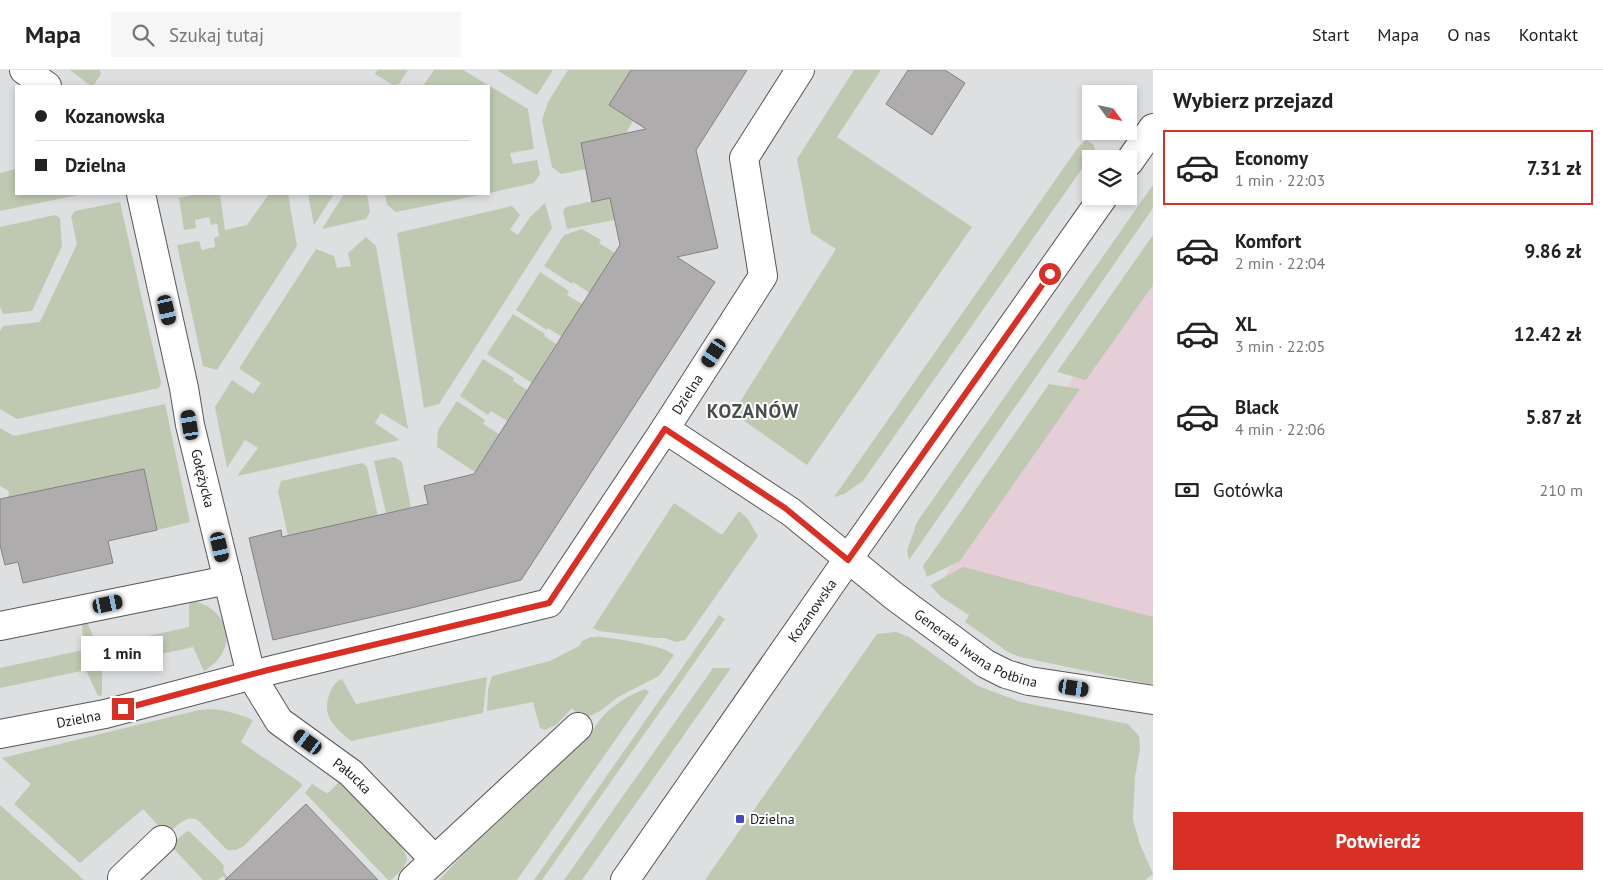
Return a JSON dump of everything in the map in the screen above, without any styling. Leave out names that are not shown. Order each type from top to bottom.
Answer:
[{"type":"street","points":[[24,70],[46,85]]},
{"type":"street","name":"Dzielna","points":[[0,734],[105,714],[252,675],[549,603],[665,429],[763,276],[744,158],[800,70]]},
{"type":"street","points":[[1137,151],[1153,128]]},
{"type":"street","name":"Gołężycka","points":[[141,195],[184,388],[190,425],[252,675]]},
{"type":"street","name":"Kozanowska","points":[[625,880],[1098,205]]},
{"type":"street","name":"Generała Iwana Połbina","points":[[665,429],[785,508],[848,560],[986,664],[1006,674],[1029,681],[1153,700]]},
{"type":"street","points":[[0,626],[228,580]]},
{"type":"street","name":"Pałucka","points":[[252,675],[279,721],[351,772],[434,859]]},
{"type":"street","points":[[414,880],[434,859],[578,727]]},
{"type":"street","points":[[124,880],[122,878],[162,840]]},
{"type":"shaded area","points":[[1153,253],[1153,647],[937,588]]},
{"type":"green space","points":[[70,70],[100,70],[101,74],[94,85],[90,85]]},
{"type":"green space","points":[[377,70],[408,70],[399,84],[393,85],[375,74]]},
{"type":"green space","points":[[434,70],[463,70],[488,85],[424,85]]},
{"type":"green space","points":[[497,70],[553,70],[537,95]]},
{"type":"green space","points":[[568,70],[631,70],[609,105],[633,121],[626,133],[586,169],[561,174],[552,167],[542,120],[548,102]]},
{"type":"green space","points":[[854,70],[881,70],[837,137],[972,227],[807,465],[733,413],[836,249],[811,233],[797,159]]},
{"type":"green space","points":[[490,86],[528,109],[534,149],[510,153],[513,164],[537,160],[540,174],[534,183],[490,193]]},
{"type":"green space","points":[[1086,140],[1094,145],[1095,150],[1082,150],[1082,169],[863,481],[844,494],[834,497],[1079,146]]},
{"type":"green space","points":[[15,169],[15,195],[78,195],[0,211],[0,173]]},
{"type":"green space","points":[[1153,185],[1153,208],[909,560],[907,551],[917,522]]},
{"type":"green space","points":[[192,195],[220,195],[225,230],[247,225],[268,195],[288,195],[297,246],[217,370],[203,366],[177,245],[199,241],[202,250],[215,247],[214,238],[219,236],[217,224],[211,225],[209,217],[195,220],[196,228],[184,230],[179,198]]},
{"type":"green space","points":[[308,195],[333,195],[314,225]]},
{"type":"green space","points":[[343,195],[367,195],[370,212],[366,219],[322,229]]},
{"type":"green space","points":[[385,195],[479,195],[396,212],[387,205]]},
{"type":"green space","points":[[611,197],[615,220],[567,229],[563,211],[566,207]]},
{"type":"green space","points":[[120,202],[161,383],[159,388],[17,419],[0,409],[0,331],[3,326],[40,322],[77,244],[71,216],[75,211]]},
{"type":"green space","points":[[545,203],[552,228],[439,404],[424,408],[397,233],[512,206],[520,215],[510,230],[518,235],[530,217]]},
{"type":"green space","points":[[55,215],[60,218],[62,246],[32,311],[3,314],[0,307],[0,227]]},
{"type":"green space","points":[[582,229],[601,240],[599,243],[615,253],[590,293],[544,266],[564,235]]},
{"type":"green space","points":[[1153,235],[1153,285],[1086,380],[1057,372]]},
{"type":"green space","points":[[366,237],[376,246],[408,429],[381,413],[375,423],[400,440],[237,476],[258,448],[245,440],[227,468],[215,407],[232,380],[253,394],[261,383],[240,369],[240,367],[316,249],[334,256],[337,268],[351,266],[348,253]]},
{"type":"green space","points":[[540,272],[569,291],[567,295],[582,304],[562,337],[548,328],[547,330],[516,310]]},
{"type":"green space","points":[[513,314],[545,334],[544,336],[556,344],[532,383],[487,354]]},
{"type":"green space","points":[[483,359],[514,378],[513,381],[527,390],[507,421],[491,411],[488,415],[460,396]]},
{"type":"green space","points":[[1049,384],[1080,389],[960,561],[927,577],[923,566]]},
{"type":"green space","points":[[457,401],[485,420],[483,424],[499,434],[475,472],[437,447],[438,430]]},
{"type":"green space","points":[[165,404],[190,522],[157,530],[144,469],[8,498],[9,491],[0,486],[0,428],[14,436]]},
{"type":"green space","points":[[394,457],[402,462],[411,508],[386,513],[374,461]]},
{"type":"green space","points":[[362,463],[367,467],[378,516],[288,536],[278,491],[281,481]]},
{"type":"green space","points":[[674,503],[722,535],[739,511],[747,518],[758,536],[685,640],[676,642],[665,638],[599,631],[593,628]]},
{"type":"green space","points":[[963,567],[1153,617],[1153,683],[1149,684],[1020,657],[1008,652],[965,622],[969,615],[941,597],[930,585]]},
{"type":"green space","points":[[189,600],[203,604],[214,611],[222,620],[226,630],[223,652],[216,662],[204,671],[193,647],[102,667],[102,695],[98,696],[86,670],[0,688],[0,668],[83,650],[82,623],[87,622],[98,647],[189,627]]},
{"type":"green space","points":[[719,615],[725,619],[542,880],[534,880]]},
{"type":"green space","points":[[896,632],[909,637],[978,686],[1021,702],[1128,724],[1139,736],[1140,749],[1135,777],[1133,820],[1140,844],[1153,874],[1145,880],[705,880],[877,634]]},
{"type":"green space","points":[[591,637],[640,643],[661,648],[674,655],[659,676],[618,697],[600,711],[582,720],[572,708],[556,725],[545,730],[540,728],[533,702],[487,711],[488,689],[492,676],[550,661],[579,646],[582,641]]},
{"type":"green space","points":[[713,668],[731,668],[582,880],[564,880]]},
{"type":"green space","points":[[487,677],[483,713],[351,741],[334,725],[328,713],[327,706],[331,690],[342,679],[356,704]]},
{"type":"green space","points":[[645,689],[649,692],[517,880],[439,880],[482,834],[594,728],[604,715],[623,700]]},
{"type":"green space","points":[[199,710],[222,710],[253,720],[241,742],[301,783],[302,786],[240,848],[226,849],[198,820],[193,819],[181,822],[167,835],[143,809],[80,863],[14,804],[31,784],[2,758]]},
{"type":"green space","points":[[342,779],[368,806],[404,851],[407,861],[391,880],[388,880],[305,793],[312,784],[328,793]]},
{"type":"green space","points":[[0,805],[84,880],[0,880]]},
{"type":"green space","points":[[189,831],[222,863],[224,866],[223,871],[228,878],[227,880],[223,876],[218,880],[203,880],[174,849],[174,842]]},
{"type":"building","points":[[631,70],[747,70],[696,150],[718,248],[677,257],[715,282],[521,580],[273,640],[249,538],[281,530],[282,537],[428,504],[424,486],[474,474],[620,245],[610,198],[592,202],[581,143],[646,129],[609,105]]},
{"type":"building","points":[[908,70],[945,70],[965,83],[932,135],[886,104]]},
{"type":"building","points":[[144,469],[157,530],[108,541],[113,563],[23,583],[18,562],[5,565],[0,545],[0,499]]},
{"type":"building","points":[[306,804],[378,880],[225,880]]},
{"type":"place","name":"Dzielna","points":[[740,819]]},
{"type":"district","name":"KOZANÓW","points":[[753,411]]},
{"type":"route","points":[[123,709],[268,670],[549,603],[665,429],[785,508],[848,560],[1050,274]]}]
